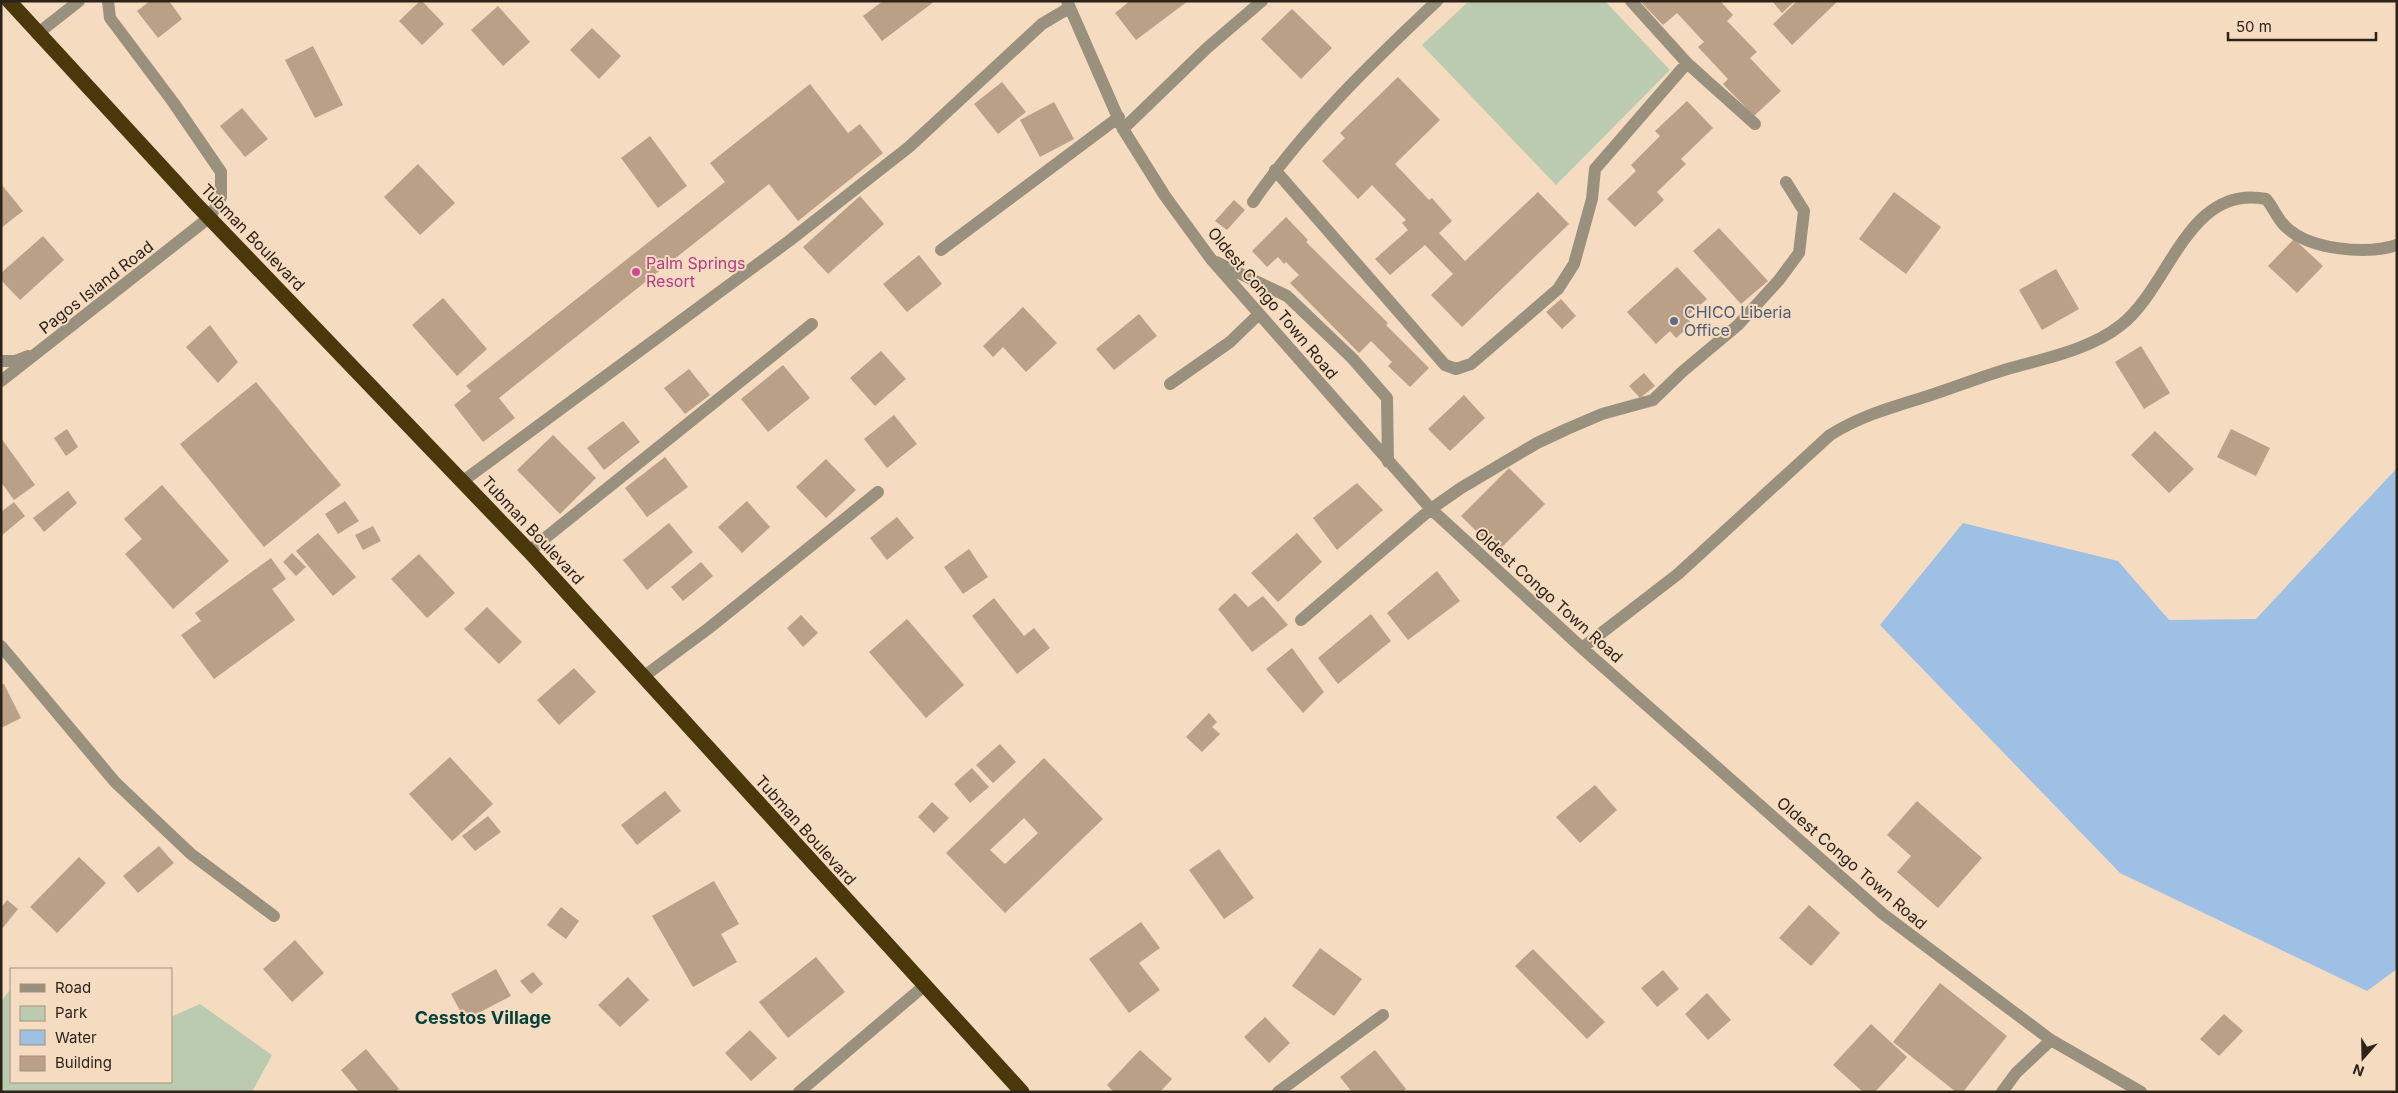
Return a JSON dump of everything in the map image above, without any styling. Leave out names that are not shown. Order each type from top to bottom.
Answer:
[{"type":"highway","name":"Tubman Boulevard","points":[[8,1],[210,217],[529,550],[1022,1092]]},
{"type":"street","points":[[37,34],[79,1]]},
{"type":"street","points":[[108,1],[110,18],[173,102],[221,172],[221,197],[210,217]]},
{"type":"street","points":[[941,250],[1121,123],[1262,1]]},
{"type":"street","points":[[1253,202],[1275,170],[1323,115],[1395,40],[1437,1]]},
{"type":"street","points":[[1631,1],[1687,63],[1755,124]]},
{"type":"street","points":[[463,481],[788,241],[902,153],[1042,24],[1068,4]]},
{"type":"street","name":"Oldest Congo Town Road","points":[[1068,4],[1121,123],[1165,196],[1211,259],[1388,462],[1432,509],[1582,648],[1883,914],[2052,1040],[2141,1092]]},
{"type":"street","points":[[1275,170],[1445,365],[1456,369],[1464,368],[1481,356],[1558,289],[1574,264],[1592,199],[1595,169],[1687,63]]},
{"type":"street","points":[[1301,620],[1432,509],[1537,443],[1602,414],[1653,400],[1682,372],[1738,325],[1779,280],[1799,253],[1804,211],[1786,182]]},
{"type":"street","points":[[1582,648],[1678,574],[1830,435],[1854,420],[1999,372],[2048,358],[2091,342],[2121,326],[2156,285],[2191,230],[2212,208],[2242,197],[2254,197],[2266,200],[2287,228],[2305,240],[2344,250],[2385,249],[2397,245]]},
{"type":"street","name":"Pagos Island Road","points":[[1,380],[42,350],[210,217]]},
{"type":"street","points":[[1211,259],[1287,296],[1352,358],[1381,391],[1387,398],[1388,462]]},
{"type":"street","points":[[1170,384],[1230,342],[1258,314]]},
{"type":"street","points":[[529,550],[812,324]]},
{"type":"street","points":[[1,361],[15,361],[42,350]]},
{"type":"street","points":[[643,677],[709,628],[878,492]]},
{"type":"street","points":[[1,646],[115,782],[191,854],[274,916]]},
{"type":"street","points":[[799,1092],[924,986]]},
{"type":"street","points":[[1278,1092],[1383,1015]]},
{"type":"street","points":[[2002,1092],[2016,1073],[2052,1040]]},
{"type":"green space","points":[[1469,1],[1605,1],[1670,70],[1556,185],[1422,45]]},
{"type":"green space","points":[[10,990],[10,1083],[172,1083],[172,1017],[200,1004],[272,1055],[252,1092],[1,1092],[1,1001]]},
{"type":"water","points":[[2397,468],[2397,969],[2367,991],[2120,873],[1880,625],[1963,523],[2118,561],[2169,620],[2256,619]]},
{"type":"building","points":[[150,1],[169,1],[182,19],[158,38],[137,11]]},
{"type":"building","points":[[420,1],[444,24],[422,45],[399,21]]},
{"type":"building","points":[[883,1],[935,1],[882,41],[863,16]]},
{"type":"building","points":[[1130,1],[1188,1],[1136,40],[1115,13]]},
{"type":"building","points":[[1640,1],[1720,1],[1733,15],[1727,21],[1757,52],[1750,58],[1781,91],[1754,116],[1723,84],[1728,79],[1698,47],[1704,42],[1677,13],[1663,25]]},
{"type":"building","points":[[1772,1],[1795,1],[1782,13]]},
{"type":"building","points":[[1797,1],[1838,1],[1792,45],[1773,24]]},
{"type":"building","points":[[498,6],[530,42],[503,66],[471,30]]},
{"type":"building","points":[[1292,9],[1332,48],[1301,79],[1261,39]]},
{"type":"building","points":[[592,28],[621,56],[599,79],[570,50]]},
{"type":"building","points":[[313,46],[343,105],[315,118],[285,60]]},
{"type":"building","points":[[1398,77],[1440,120],[1395,164],[1429,200],[1432,198],[1452,221],[1439,233],[1465,261],[1538,192],[1569,224],[1462,327],[1431,295],[1453,274],[1425,245],[1390,275],[1375,259],[1408,230],[1402,223],[1406,220],[1372,185],[1358,199],[1322,161],[1345,138],[1340,133]]},
{"type":"building","points":[[1002,82],[1026,112],[998,134],[974,104]]},
{"type":"building","name":"Palm Springs Resort","points":[[810,84],[848,133],[860,124],[883,153],[798,221],[769,184],[499,398],[515,418],[483,442],[454,405],[471,391],[466,386],[725,182],[710,163]]},
{"type":"building","points":[[1687,101],[1713,128],[1681,159],[1686,164],[1657,192],[1664,200],[1635,227],[1607,199],[1636,171],[1631,165],[1660,136],[1655,131]]},
{"type":"building","points":[[1054,102],[1074,139],[1040,157],[1020,120]]},
{"type":"building","points":[[242,108],[268,139],[245,157],[220,126]]},
{"type":"building","points":[[650,136],[687,186],[658,208],[621,158]]},
{"type":"building","points":[[418,164],[455,203],[420,235],[384,197]]},
{"type":"building","points":[[1,184],[23,211],[1,228]]},
{"type":"building","points":[[1894,192],[1941,227],[1906,274],[1859,239]]},
{"type":"building","points":[[860,196],[884,224],[828,274],[803,247]]},
{"type":"building","points":[[1234,200],[1245,210],[1227,230],[1215,221]]},
{"type":"building","points":[[1286,217],[1308,240],[1306,242],[1388,323],[1386,325],[1429,368],[1410,387],[1388,366],[1392,362],[1371,341],[1359,353],[1290,283],[1299,275],[1286,262],[1284,264],[1278,257],[1267,267],[1252,251]]},
{"type":"building","points":[[1719,228],[1768,281],[1741,304],[1693,251]]},
{"type":"building","points":[[43,236],[64,260],[20,300],[1,280],[1,273]]},
{"type":"building","points":[[2294,239],[2323,266],[2297,293],[2268,266]]},
{"type":"building","points":[[919,255],[942,284],[907,312],[883,284]]},
{"type":"building","points":[[1677,267],[1707,299],[1686,317],[1692,324],[1676,338],[1670,331],[1656,344],[1627,312]]},
{"type":"building","points":[[2056,269],[2079,309],[2042,330],[2019,290]]},
{"type":"building","points":[[443,298],[487,349],[457,376],[412,325]]},
{"type":"building","points":[[1561,299],[1576,316],[1562,329],[1546,312]]},
{"type":"building","points":[[1023,307],[1057,343],[1026,372],[1003,347],[993,357],[983,346]]},
{"type":"building","points":[[1139,314],[1157,336],[1114,370],[1096,349]]},
{"type":"building","points":[[210,325],[238,362],[218,383],[186,347]]},
{"type":"building","points":[[2141,346],[2170,393],[2144,409],[2115,362]]},
{"type":"building","points":[[881,351],[906,379],[875,406],[850,378]]},
{"type":"building","points":[[783,365],[810,398],[768,432],[741,399]]},
{"type":"building","points":[[689,369],[710,395],[685,414],[664,388]]},
{"type":"building","points":[[1644,373],[1655,386],[1640,398],[1629,386]]},
{"type":"building","points":[[256,382],[341,485],[264,547],[180,444]]},
{"type":"building","points":[[1464,395],[1485,418],[1450,451],[1428,429]]},
{"type":"building","points":[[894,415],[917,444],[887,468],[864,439]]},
{"type":"building","points":[[623,421],[640,442],[604,470],[587,448]]},
{"type":"building","points":[[67,429],[78,447],[66,456],[54,438]]},
{"type":"building","points":[[2231,429],[2270,448],[2256,476],[2217,457]]},
{"type":"building","points":[[2155,431],[2194,469],[2169,493],[2131,455]]},
{"type":"building","points":[[553,435],[596,478],[560,514],[517,470]]},
{"type":"building","points":[[1,438],[35,485],[14,500],[1,482]]},
{"type":"building","points":[[665,457],[688,487],[647,517],[625,488]]},
{"type":"building","points":[[826,459],[856,490],[826,518],[796,487]]},
{"type":"building","points":[[1509,468],[1545,504],[1497,552],[1461,516]]},
{"type":"building","points":[[1357,483],[1383,510],[1337,550],[1313,518]]},
{"type":"building","points":[[162,485],[229,561],[173,609],[125,554],[142,539],[124,519]]},
{"type":"building","points":[[68,491],[77,503],[44,532],[33,518]]},
{"type":"building","points":[[345,501],[359,521],[338,534],[325,514]]},
{"type":"building","points":[[747,501],[770,527],[742,553],[718,527]]},
{"type":"building","points":[[14,502],[25,516],[1,536],[1,512]]},
{"type":"building","points":[[897,517],[914,538],[887,560],[870,538]]},
{"type":"building","points":[[669,523],[693,552],[647,590],[623,560]]},
{"type":"building","points":[[373,526],[381,541],[363,550],[355,535]]},
{"type":"building","points":[[318,533],[356,577],[333,596],[296,551]]},
{"type":"building","points":[[1297,533],[1322,562],[1278,602],[1251,573]]},
{"type":"building","points":[[969,549],[988,577],[963,594],[944,567]]},
{"type":"building","points":[[292,553],[306,567],[296,576],[283,562]]},
{"type":"building","points":[[419,554],[455,593],[427,618],[391,579]]},
{"type":"building","points":[[271,558],[286,579],[272,589],[295,620],[214,679],[181,635],[201,621],[195,613]]},
{"type":"building","points":[[701,562],[713,576],[683,601],[671,587]]},
{"type":"building","points":[[1437,571],[1460,601],[1408,640],[1387,613]]},
{"type":"building","points":[[1235,593],[1248,607],[1263,596],[1288,625],[1252,652],[1218,609]]},
{"type":"building","points":[[994,598],[1024,636],[1034,628],[1050,648],[1017,674],[972,616]]},
{"type":"building","points":[[487,607],[522,642],[499,664],[464,629]]},
{"type":"building","points":[[1371,614],[1391,641],[1338,684],[1318,658]]},
{"type":"building","points":[[801,615],[818,633],[803,647],[787,628]]},
{"type":"building","points":[[907,619],[964,685],[926,718],[869,652]]},
{"type":"building","points":[[1292,648],[1324,692],[1303,713],[1266,669]]},
{"type":"building","points":[[574,668],[596,692],[559,725],[537,700]]},
{"type":"building","points":[[4,684],[21,718],[1,728],[1,685]]},
{"type":"building","points":[[1209,713],[1217,722],[1212,727],[1220,734],[1202,752],[1186,737]]},
{"type":"building","points":[[1000,744],[1016,762],[993,783],[976,765]]},
{"type":"building","points":[[450,757],[493,804],[452,841],[409,794]]},
{"type":"building","points":[[1044,758],[1103,819],[1005,913],[946,853]],"holes":[[[1024,818],[1038,833],[1005,864],[990,850]]]},
{"type":"building","points":[[972,768],[989,787],[970,803],[954,784]]},
{"type":"building","points":[[1595,785],[1617,810],[1580,843],[1556,817]]},
{"type":"building","points":[[665,791],[681,811],[637,845],[621,825]]},
{"type":"building","points":[[1917,801],[1982,858],[1938,908],[1897,872],[1911,856],[1887,835]]},
{"type":"building","points":[[932,802],[949,818],[934,833],[918,817]]},
{"type":"building","points":[[488,816],[501,832],[475,851],[462,836]]},
{"type":"building","points":[[159,846],[174,863],[138,893],[123,876]]},
{"type":"building","points":[[1219,849],[1254,898],[1224,919],[1189,870]]},
{"type":"building","points":[[79,857],[106,883],[57,933],[30,907]]},
{"type":"building","points":[[714,881],[739,924],[721,934],[737,962],[693,987],[652,916]]},
{"type":"building","points":[[7,900],[18,909],[1,930],[1,908]]},
{"type":"building","points":[[1809,905],[1840,933],[1811,966],[1779,938]]},
{"type":"building","points":[[561,907],[579,921],[566,939],[547,925]]},
{"type":"building","points":[[1141,922],[1160,948],[1139,963],[1160,990],[1129,1013],[1089,959]]},
{"type":"building","points":[[295,940],[324,973],[292,1002],[263,969]]},
{"type":"building","points":[[1320,948],[1362,979],[1334,1016],[1292,986]]},
{"type":"building","points":[[1533,949],[1605,1022],[1587,1039],[1515,966]]},
{"type":"building","points":[[816,957],[845,992],[788,1038],[759,1002]]},
{"type":"building","points":[[496,969],[511,996],[465,1020],[451,994]]},
{"type":"building","points":[[1663,970],[1679,989],[1657,1007],[1641,988]]},
{"type":"building","points":[[533,972],[543,984],[531,994],[520,981]]},
{"type":"building","points":[[628,977],[649,1000],[620,1027],[598,1005]]},
{"type":"building","points":[[1940,983],[2007,1036],[1963,1092],[1956,1092],[1893,1042]]},
{"type":"building","points":[[1707,993],[1731,1020],[1708,1040],[1685,1014]]},
{"type":"building","points":[[2224,1014],[2243,1031],[2219,1056],[2200,1039]]},
{"type":"building","points":[[1265,1017],[1290,1043],[1269,1063],[1244,1037]]},
{"type":"building","points":[[1871,1024],[1907,1057],[1875,1092],[1863,1092],[1833,1065]]},
{"type":"building","points":[[750,1030],[777,1058],[751,1081],[725,1053]]},
{"type":"building","points":[[366,1049],[399,1089],[395,1092],[359,1092],[341,1070]]},
{"type":"building","points":[[1140,1050],[1172,1079],[1160,1092],[1114,1092],[1107,1085]]},
{"type":"building","points":[[1375,1050],[1406,1089],[1403,1092],[1352,1092],[1340,1077]]},
{"type":"place","name":"Palm Springs Resort","points":[[636,272]]},
{"type":"place","name":"CHICO Liberia Office","points":[[1674,321]]},
{"type":"district","name":"Cesstos Village","points":[[483,1017]]}]
